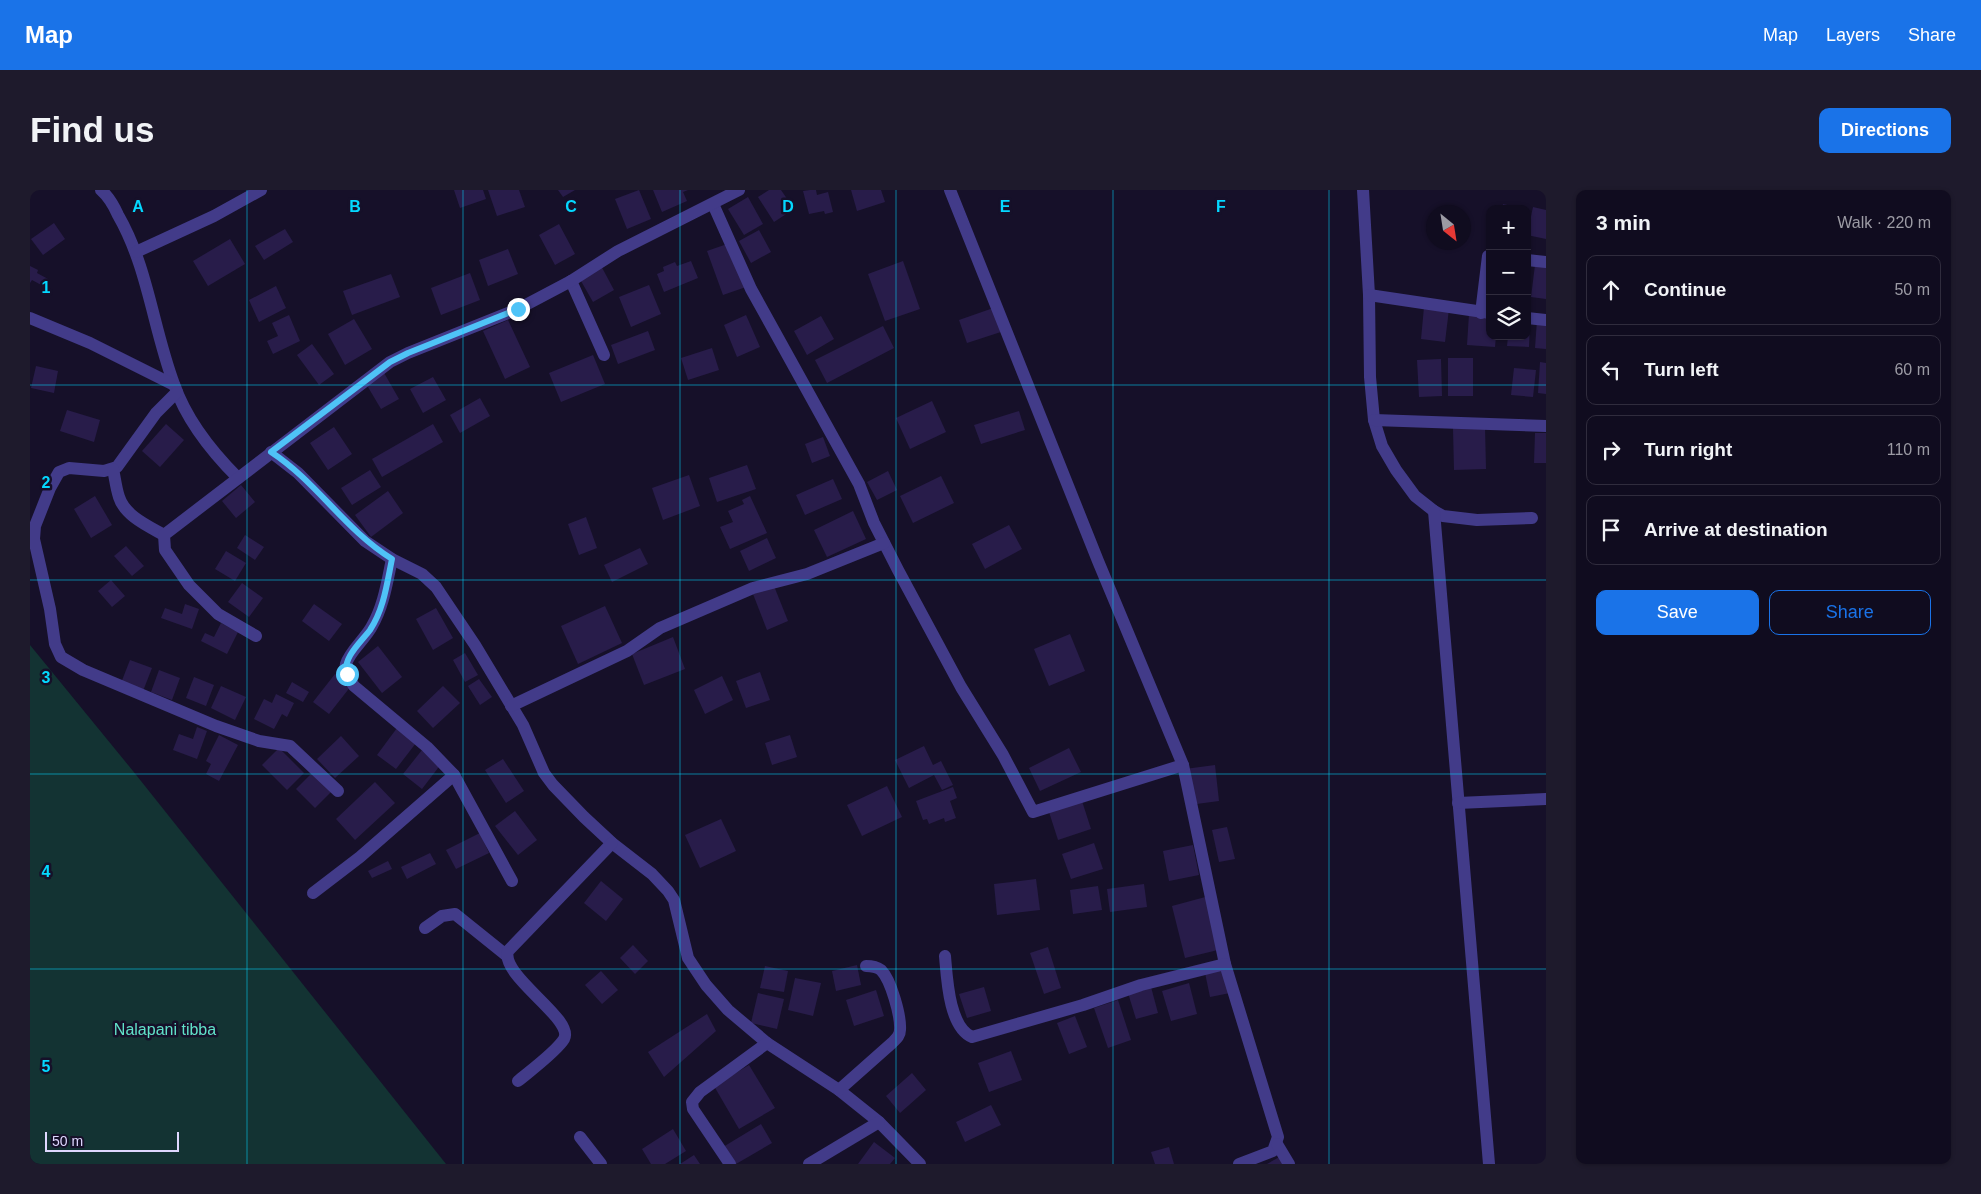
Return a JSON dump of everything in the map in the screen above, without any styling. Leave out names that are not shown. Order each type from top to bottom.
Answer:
[{"type":"street","points":[[101,190],[113,205],[136,252],[175,389],[210,449],[238,478]]},
{"type":"street","points":[[136,252],[214,216],[261,190]]},
{"type":"street","points":[[164,535],[390,362],[518,309],[571,281],[618,252],[739,190]]},
{"type":"street","points":[[950,190],[1091,542],[1183,765],[1225,964],[1278,1137],[1277,1144],[1269,1153],[1240,1164]]},
{"type":"street","points":[[1363,190],[1369,295],[1370,377],[1374,420],[1382,446],[1396,470],[1415,496],[1434,512],[1454,518],[1532,518]]},
{"type":"street","points":[[713,204],[751,289],[859,484],[884,543],[943,654],[1003,755],[1033,812],[1183,765]]},
{"type":"street","points":[[1531,260],[1546,262]]},
{"type":"street","points":[[571,281],[604,355]]},
{"type":"street","points":[[1369,295],[1486,313]]},
{"type":"street","points":[[30,318],[90,343],[175,389]]},
{"type":"street","points":[[1531,318],[1546,320]]},
{"type":"street","points":[[175,389],[122,462],[113,469],[104,471],[70,468],[59,472],[50,488],[35,526],[34,539],[50,609],[55,644],[61,657],[83,670],[216,726],[259,741],[290,746],[338,791]]},
{"type":"street","points":[[1374,420],[1546,426]]},
{"type":"street","points":[[271,452],[294,469],[365,541],[392,559],[422,574],[436,587],[475,645],[512,706],[523,725],[544,773],[552,785],[612,843],[652,874],[668,891],[674,900],[685,948],[693,967],[728,1010],[767,1043],[839,1090],[879,1122],[920,1164]]},
{"type":"street","points":[[113,469],[119,498],[126,510],[135,518],[164,535]]},
{"type":"street","points":[[1434,512],[1489,1164]]},
{"type":"street","points":[[164,535],[165,550],[189,585],[218,614],[256,636]]},
{"type":"street","points":[[512,706],[627,651],[668,625],[753,588],[807,574],[884,543]]},
{"type":"street","points":[[392,559],[381,610],[371,628],[348,660],[345,668],[354,686],[427,747],[454,775],[512,881]]},
{"type":"street","points":[[312,893],[360,856],[454,775]]},
{"type":"street","points":[[1458,803],[1546,799]]},
{"type":"street","points":[[506,955],[511,947],[612,843]]},
{"type":"street","points":[[425,928],[442,916],[455,914],[506,955],[509,963],[525,984],[566,1031],[565,1038],[558,1046],[518,1081]]},
{"type":"street","points":[[945,956],[949,994],[956,1020],[966,1035],[972,1038],[1083,1005],[1142,985],[1225,964]]},
{"type":"street","points":[[839,1090],[898,1038],[900,1030],[898,1014],[884,975],[880,969],[866,966]]},
{"type":"street","points":[[730,1164],[693,1109],[692,1102],[700,1092],[767,1043]]},
{"type":"street","points":[[809,1164],[879,1122]]},
{"type":"street","points":[[580,1136],[601,1164]]},
{"type":"street","points":[[1277,1144],[1289,1164]]},
{"type":"green space","name":"Nalapani tibba","points":[[30,645],[133,771],[446,1164],[30,1164]]},
{"type":"building","points":[[454,190],[483,190],[486,199],[460,208]]},
{"type":"building","points":[[488,190],[519,190],[525,207],[497,216]]},
{"type":"building","points":[[558,190],[575,190],[563,197]]},
{"type":"building","points":[[639,190],[651,219],[627,229],[615,199]]},
{"type":"building","points":[[653,190],[688,190],[683,192],[687,201],[662,212]]},
{"type":"building","points":[[769,190],[781,190],[794,209],[774,222],[758,197]]},
{"type":"building","points":[[816,190],[817,195],[828,192],[833,212],[825,214],[824,211],[809,214],[803,191]]},
{"type":"building","points":[[851,190],[881,190],[885,202],[857,211]]},
{"type":"building","points":[[748,197],[763,224],[744,235],[728,209]]},
{"type":"building","points":[[1533,207],[1546,210],[1546,239],[1531,236]]},
{"type":"building","points":[[54,223],[65,239],[43,255],[31,239]]},
{"type":"building","points":[[559,224],[575,254],[555,265],[539,235]]},
{"type":"building","points":[[285,229],[293,242],[264,260],[255,246]]},
{"type":"building","points":[[759,230],[771,252],[751,263],[739,241]]},
{"type":"building","points":[[230,239],[245,264],[208,286],[193,261]]},
{"type":"building","points":[[730,243],[746,287],[723,295],[707,251]]},
{"type":"building","points":[[508,249],[518,274],[488,286],[479,260]]},
{"type":"building","points":[[691,261],[698,278],[664,292],[657,274],[664,271],[663,267],[675,262],[677,266]]},
{"type":"building","points":[[903,261],[920,309],[885,321],[868,274]]},
{"type":"building","points":[[599,262],[614,290],[593,302],[577,274]]},
{"type":"building","points":[[1535,265],[1546,266],[1546,299],[1531,297]]},
{"type":"building","points":[[30,266],[38,270],[37,273],[48,279],[45,287],[32,280],[30,283]]},
{"type":"building","points":[[470,273],[480,300],[441,315],[431,288]]},
{"type":"building","points":[[391,274],[400,297],[352,315],[343,291]]},
{"type":"building","points":[[649,285],[661,314],[631,327],[619,297]]},
{"type":"building","points":[[276,286],[286,308],[259,322],[249,300]]},
{"type":"building","points":[[999,306],[1007,330],[967,343],[959,320]]},
{"type":"building","points":[[1424,307],[1449,309],[1445,342],[1421,339]]},
{"type":"building","points":[[1469,314],[1486,315],[1486,340],[1496,340],[1495,347],[1467,345]]},
{"type":"building","points":[[289,315],[300,341],[273,354],[267,341],[278,336],[272,323]]},
{"type":"building","points":[[746,315],[760,347],[737,357],[724,325]]},
{"type":"building","points":[[821,316],[834,339],[807,355],[794,331]]},
{"type":"building","points":[[354,319],[372,349],[345,365],[328,334]]},
{"type":"building","points":[[508,320],[530,367],[505,379],[483,331]]},
{"type":"building","points":[[1537,320],[1546,320],[1546,349],[1535,348]]},
{"type":"building","points":[[883,326],[894,348],[827,383],[815,360]]},
{"type":"building","points":[[648,331],[655,350],[618,364],[611,345]]},
{"type":"building","points":[[1508,340],[1529,340],[1529,347],[1507,346]]},
{"type":"building","points":[[312,344],[334,374],[319,385],[297,355]]},
{"type":"building","points":[[712,348],[719,370],[688,380],[681,358]]},
{"type":"building","points":[[593,355],[605,384],[561,402],[549,373]]},
{"type":"building","points":[[1448,358],[1473,358],[1473,396],[1448,396]]},
{"type":"building","points":[[1441,359],[1442,396],[1419,397],[1417,360]]},
{"type":"building","points":[[1540,362],[1546,363],[1546,394],[1538,393]]},
{"type":"building","points":[[36,366],[58,371],[54,393],[31,388]]},
{"type":"building","points":[[1514,368],[1536,370],[1533,397],[1511,395]]},
{"type":"building","points":[[383,371],[399,399],[381,409],[365,382]]},
{"type":"building","points":[[433,377],[446,400],[423,413],[410,389]]},
{"type":"building","points":[[480,398],[490,416],[460,433],[450,415]]},
{"type":"building","points":[[932,401],[946,432],[910,449],[896,418]]},
{"type":"building","points":[[67,410],[100,420],[94,442],[60,431]]},
{"type":"building","points":[[1019,411],[1025,430],[981,444],[974,425]]},
{"type":"building","points":[[166,424],[184,440],[160,467],[142,451]]},
{"type":"building","points":[[433,424],[443,442],[382,477],[372,459]]},
{"type":"building","points":[[334,427],[352,454],[328,470],[310,443]]},
{"type":"building","points":[[1485,427],[1486,469],[1454,470],[1453,428]]},
{"type":"building","points":[[1535,433],[1546,433],[1546,463],[1534,463]]},
{"type":"building","points":[[823,437],[830,456],[812,463],[805,444]]},
{"type":"building","points":[[747,465],[756,489],[717,502],[709,478]]},
{"type":"building","points":[[370,470],[381,487],[352,505],[341,488]]},
{"type":"building","points":[[888,471],[897,490],[877,500],[867,482]]},
{"type":"building","points":[[689,475],[700,506],[663,520],[652,488]]},
{"type":"building","points":[[941,476],[954,503],[913,523],[900,496]]},
{"type":"building","points":[[833,479],[842,499],[805,515],[796,495]]},
{"type":"building","points":[[241,485],[255,502],[236,518],[222,501]]},
{"type":"building","points":[[388,491],[403,513],[371,537],[355,515]]},
{"type":"building","points":[[95,496],[112,525],[91,538],[74,509]]},
{"type":"building","points":[[750,496],[767,533],[730,549],[720,527],[733,522],[728,511],[744,504],[742,500]]},
{"type":"building","points":[[853,511],[866,539],[827,557],[814,530]]},
{"type":"building","points":[[586,517],[597,548],[579,555],[568,524]]},
{"type":"building","points":[[1009,525],[1022,549],[985,569],[972,544]]},
{"type":"building","points":[[245,535],[264,547],[255,560],[237,548]]},
{"type":"building","points":[[767,538],[776,558],[749,571],[740,551]]},
{"type":"building","points":[[126,546],[144,566],[132,576],[114,556]]},
{"type":"building","points":[[640,548],[648,564],[612,582],[604,565]]},
{"type":"building","points":[[226,551],[246,563],[235,581],[215,569]]},
{"type":"building","points":[[111,580],[125,596],[112,607],[98,591]]},
{"type":"building","points":[[242,583],[263,598],[249,617],[228,602]]},
{"type":"building","points":[[774,586],[788,621],[767,630],[753,594]]},
{"type":"building","points":[[185,604],[199,609],[192,629],[161,618],[165,608],[182,614]]},
{"type":"building","points":[[314,604],[342,624],[329,641],[302,621]]},
{"type":"building","points":[[605,606],[622,643],[578,664],[561,626]]},
{"type":"building","points":[[436,608],[453,638],[433,650],[416,619]]},
{"type":"building","points":[[221,623],[238,632],[227,654],[201,641],[205,633],[214,637]]},
{"type":"building","points":[[1070,634],[1085,671],[1049,686],[1034,649]]},
{"type":"building","points":[[673,637],[685,669],[644,685],[632,654]]},
{"type":"building","points":[[378,646],[402,677],[382,693],[358,662]]},
{"type":"building","points":[[465,653],[478,675],[465,682],[453,660]]},
{"type":"building","points":[[130,660],[152,668],[143,691],[121,683]]},
{"type":"building","points":[[159,670],[180,678],[172,700],[151,692]]},
{"type":"building","points":[[760,672],[770,700],[746,708],[736,681]]},
{"type":"building","points":[[335,674],[351,686],[329,714],[313,702]]},
{"type":"building","points":[[722,676],[733,700],[705,714],[694,690]]},
{"type":"building","points":[[194,677],[214,685],[206,706],[186,698]]},
{"type":"building","points":[[479,679],[492,697],[480,705],[468,686]]},
{"type":"building","points":[[292,682],[309,692],[303,702],[286,693]]},
{"type":"building","points":[[221,686],[246,697],[235,720],[211,708]]},
{"type":"building","points":[[443,686],[460,703],[433,728],[417,711]]},
{"type":"building","points":[[276,694],[294,703],[287,717],[282,714],[274,729],[254,719],[264,699],[272,703]]},
{"type":"building","points":[[197,727],[207,731],[197,759],[173,750],[179,734],[193,739]]},
{"type":"building","points":[[397,728],[416,743],[396,769],[377,755]]},
{"type":"building","points":[[219,735],[238,745],[219,781],[206,774],[211,764],[206,761]]},
{"type":"building","points":[[790,735],[797,757],[772,765],[765,743]]},
{"type":"building","points":[[341,736],[359,756],[335,778],[317,759]]},
{"type":"building","points":[[924,746],[933,765],[941,761],[953,785],[942,790],[934,775],[909,788],[895,760]]},
{"type":"building","points":[[279,748],[304,773],[287,790],[262,765]]},
{"type":"building","points":[[1069,748],[1081,772],[1040,791],[1029,768]]},
{"type":"building","points":[[422,750],[441,764],[422,789],[403,774]]},
{"type":"building","points":[[503,759],[524,791],[506,803],[485,770]]},
{"type":"building","points":[[1215,765],[1219,801],[1189,805],[1185,769]]},
{"type":"building","points":[[312,773],[331,792],[315,808],[296,789]]},
{"type":"building","points":[[375,782],[395,803],[355,840],[336,819]]},
{"type":"building","points":[[887,786],[902,817],[862,836],[847,805]]},
{"type":"building","points":[[953,787],[957,798],[950,801],[956,818],[945,822],[944,818],[929,824],[927,819],[923,820],[916,801]]},
{"type":"building","points":[[1082,801],[1091,829],[1058,840],[1049,812]]},
{"type":"building","points":[[515,811],[537,840],[518,855],[495,826]]},
{"type":"building","points":[[721,819],[736,851],[700,868],[685,835]]},
{"type":"building","points":[[1227,827],[1235,859],[1219,862],[1212,830]]},
{"type":"building","points":[[480,833],[489,853],[456,869],[446,850]]},
{"type":"building","points":[[1094,843],[1103,869],[1071,879],[1062,854]]},
{"type":"building","points":[[1193,845],[1199,875],[1169,881],[1163,851]]},
{"type":"building","points":[[430,853],[436,864],[407,879],[401,867]]},
{"type":"building","points":[[388,861],[392,869],[372,878],[368,871]]},
{"type":"building","points":[[1036,879],[1040,910],[997,915],[994,884]]},
{"type":"building","points":[[601,881],[623,899],[606,921],[584,903]]},
{"type":"building","points":[[1144,884],[1147,907],[1110,912],[1107,889]]},
{"type":"building","points":[[1098,886],[1102,910],[1073,914],[1070,890]]},
{"type":"building","points":[[1209,896],[1222,949],[1185,958],[1172,906]]},
{"type":"building","points":[[633,945],[648,961],[635,974],[620,958]]},
{"type":"building","points":[[1048,947],[1061,988],[1044,994],[1030,953]]},
{"type":"building","points":[[1224,963],[1230,993],[1210,997],[1204,968]]},
{"type":"building","points":[[857,965],[861,985],[836,991],[832,971]]},
{"type":"building","points":[[765,966],[788,971],[784,992],[760,988]]},
{"type":"building","points":[[601,971],[618,990],[602,1004],[585,985]]},
{"type":"building","points":[[795,978],[821,983],[813,1016],[788,1010]]},
{"type":"building","points":[[1189,983],[1197,1014],[1171,1021],[1162,991]]},
{"type":"building","points":[[984,987],[991,1011],[967,1018],[959,994]]},
{"type":"building","points":[[1151,987],[1158,1013],[1136,1019],[1128,993]]},
{"type":"building","points":[[876,990],[884,1016],[854,1026],[846,1000]]},
{"type":"building","points":[[758,993],[784,999],[777,1029],[751,1023]]},
{"type":"building","points":[[1118,1000],[1131,1040],[1108,1048],[1094,1008]]},
{"type":"building","points":[[707,1014],[716,1031],[664,1077],[648,1052]]},
{"type":"building","points":[[1075,1016],[1087,1047],[1069,1054],[1057,1023]]},
{"type":"building","points":[[1011,1051],[1022,1080],[989,1092],[978,1063]]},
{"type":"building","points":[[749,1065],[775,1108],[739,1129],[714,1086]]},
{"type":"building","points":[[912,1073],[926,1090],[900,1113],[886,1096]]},
{"type":"building","points":[[991,1105],[1001,1125],[965,1142],[956,1122]]},
{"type":"building","points":[[761,1124],[772,1143],[736,1164],[723,1147]]},
{"type":"building","points":[[673,1129],[686,1151],[665,1164],[651,1164],[642,1149]]},
{"type":"building","points":[[874,1142],[895,1158],[890,1164],[858,1164]]},
{"type":"building","points":[[1169,1147],[1174,1164],[1155,1164],[1151,1152]]},
{"type":"building","points":[[694,1155],[700,1164],[680,1164]]},
{"type":"building","points":[[1281,1156],[1286,1164],[1267,1164]]},
{"type":"route","points":[[347,674],[345,668],[348,660],[371,628],[381,610],[392,559],[365,541],[290,465],[271,452],[390,362],[518,309]]}]
